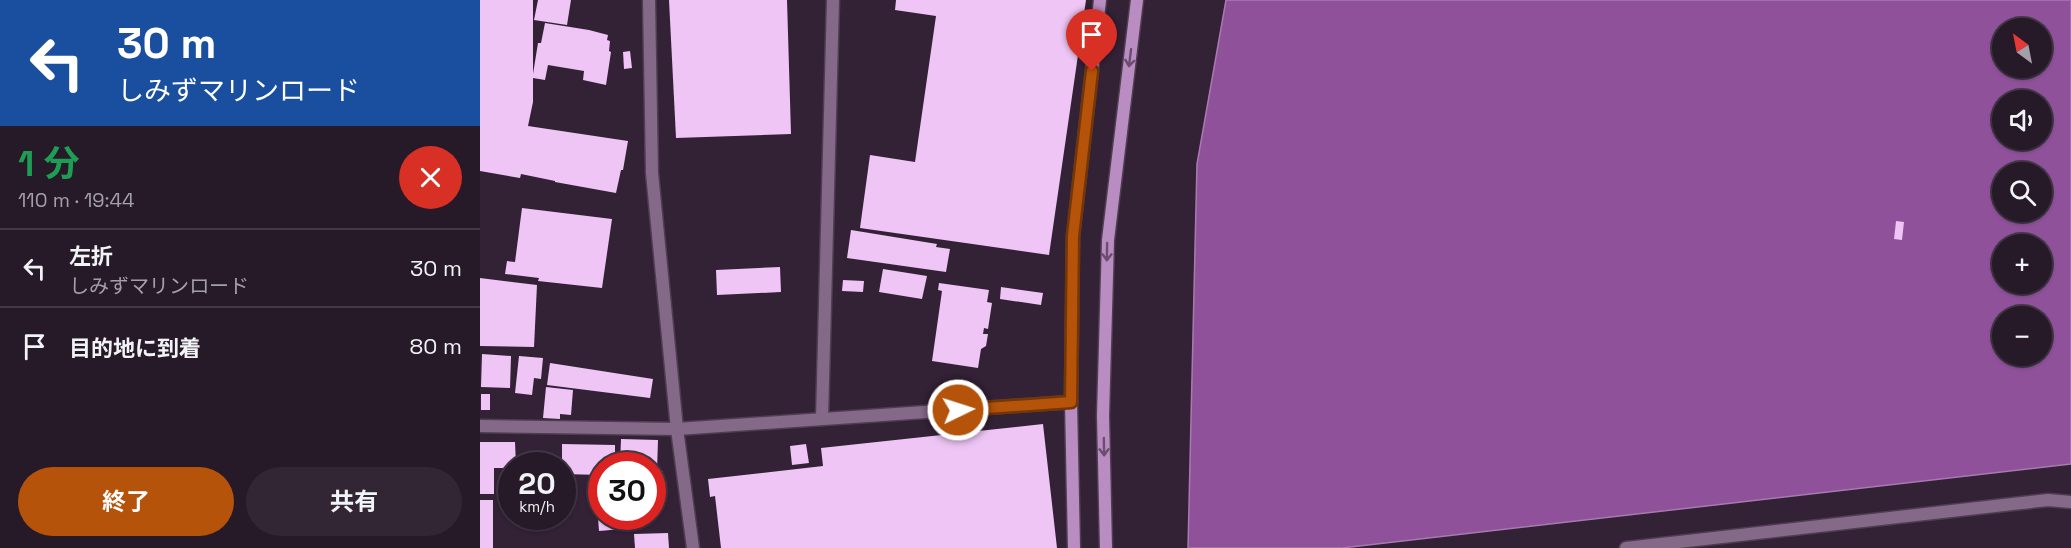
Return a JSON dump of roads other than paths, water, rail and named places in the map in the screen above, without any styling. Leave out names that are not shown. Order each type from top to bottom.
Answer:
[{"type":"street","points":[[649,0],[652,173],[677,429],[693,548]]},
{"type":"street","points":[[822,419],[832,0]]},
{"type":"street","points":[[1074,548],[1071,402],[1073,236],[1100,0]]},
{"type":"street","points":[[1106,548],[1103,416],[1108,240],[1137,0]]},
{"type":"street","points":[[480,426],[677,429],[1071,402]]},
{"type":"street","points":[[1626,548],[2048,500],[2071,502]]}]
